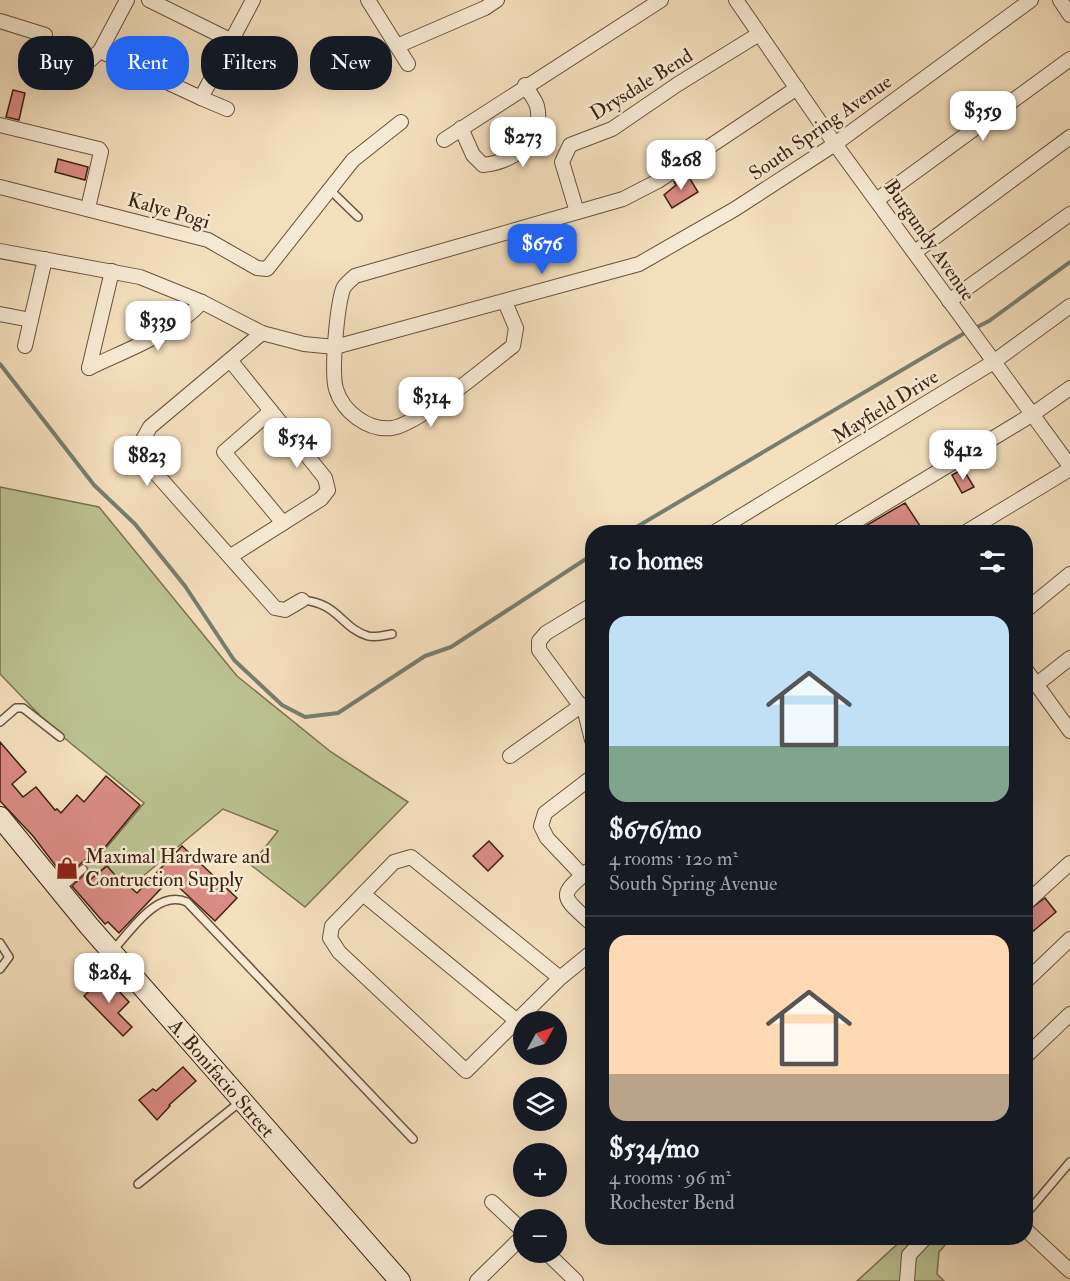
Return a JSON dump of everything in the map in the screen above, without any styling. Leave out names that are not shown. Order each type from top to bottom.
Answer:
[{"type":"main road","name":"A. Bonifacio Street","points":[[0,817],[111,952],[400,1281]]},
{"type":"street","points":[[94,57],[100,51],[127,0]]},
{"type":"street","points":[[148,0],[222,36]]},
{"type":"street","points":[[232,36],[253,0]]},
{"type":"street","points":[[368,0],[408,64]]},
{"type":"street","points":[[397,46],[485,8],[496,0]]},
{"type":"street","points":[[444,140],[525,85],[661,0]]},
{"type":"street","name":"Burgundy Avenue","points":[[736,0],[835,144],[878,199],[992,363],[1033,414],[1070,467]]},
{"type":"street","name":"South Spring Avenue","points":[[0,251],[140,277],[202,302],[262,333],[304,344],[335,347],[639,264],[735,209],[835,144],[1031,0]]},
{"type":"street","points":[[1060,0],[1070,15]]},
{"type":"street","points":[[0,21],[45,35]]},
{"type":"street","name":"Drysdale Bend","points":[[577,212],[562,162],[570,145],[612,129],[678,84],[759,34]]},
{"type":"street","points":[[100,51],[227,109]]},
{"type":"street","points":[[878,199],[1070,59]]},
{"type":"street","points":[[461,128],[473,156],[483,165],[498,163],[518,153],[529,144],[536,126],[537,106],[525,85]]},
{"type":"street","points":[[505,302],[516,328],[513,346],[425,413],[393,428],[365,424],[347,409],[336,389],[335,347],[344,287],[355,276],[623,199],[658,181],[797,88]]},
{"type":"street","points":[[201,98],[205,90]]},
{"type":"street","name":"Kalye Pogi","points":[[0,187],[208,240],[257,268],[267,269],[328,188],[353,160],[401,122]]},
{"type":"street","points":[[0,124],[99,149],[101,152],[88,208]]},
{"type":"street","points":[[915,252],[1070,137]]},
{"type":"street","points":[[949,301],[1070,214]]},
{"type":"street","points":[[25,346],[45,259]]},
{"type":"street","points":[[112,271],[89,368],[189,317],[202,302]]},
{"type":"street","name":"Mayfield Drive","points":[[726,525],[992,363],[1070,306]]},
{"type":"street","points":[[0,314],[31,320]]},
{"type":"street","points":[[262,333],[150,427],[141,443],[144,460],[275,608],[285,610],[302,600]]},
{"type":"street","points":[[230,360],[325,478],[328,490],[321,499],[231,556]]},
{"type":"street","points":[[850,525],[1033,414],[1070,387]]},
{"type":"street","points":[[271,411],[224,452],[283,523]]},
{"type":"street","points":[[977,525],[1070,467]]},
{"type":"street","points":[[1033,604],[1070,574]]},
{"type":"street","points":[[585,609],[546,633],[539,641],[539,650],[585,707]]},
{"type":"street","points":[[1037,684],[1069,661]]},
{"type":"street","points":[[1033,679],[1070,731]]},
{"type":"street","points":[[510,756],[585,709]]},
{"type":"street","points":[[585,782],[545,813],[541,826],[547,838],[585,870]]},
{"type":"street","points":[[513,1025],[466,1071],[339,952],[330,938],[332,926],[394,862],[411,857],[560,978]]},
{"type":"street","points":[[1033,897],[1070,863]]},
{"type":"street","points":[[585,874],[568,888],[566,895],[568,902],[585,918]]},
{"type":"street","points":[[363,894],[513,1018]]},
{"type":"street","points":[[1033,974],[1070,939]]},
{"type":"street","points":[[527,1011],[560,978],[585,958]]},
{"type":"street","points":[[1033,1049],[1070,1014]]},
{"type":"street","points":[[492,1202],[513,1222]]},
{"type":"street","points":[[1033,1237],[1070,1271]]},
{"type":"street","points":[[477,1281],[513,1244]]},
{"type":"street","points":[[907,1281],[909,1255],[918,1245]]},
{"type":"street","points":[[557,1263],[576,1281]]},
{"type":"lane","points":[[328,188],[358,217]]},
{"type":"lane","points":[[302,600],[320,601],[359,632],[370,637],[392,634]]},
{"type":"lane","points":[[0,722],[16,708],[23,708],[60,737]]},
{"type":"lane","points":[[59,891],[83,869]]},
{"type":"lane","points":[[111,952],[164,900],[175,897],[187,902],[413,1139]]},
{"type":"lane","points":[[0,944],[9,957],[0,969]]},
{"type":"lane","points":[[138,1184],[242,1100]]},
{"type":"lane","points":[[1033,1206],[1070,1162]]},
{"type":"green space","points":[[0,487],[99,507],[237,676],[331,752],[408,802],[305,907],[251,865],[278,831],[223,809],[124,892],[107,865],[90,880],[64,849],[81,832],[101,854],[144,803],[52,728],[0,674]]},
{"type":"green space","points":[[896,1245],[945,1245],[939,1252],[937,1274],[944,1281],[857,1281]]},
{"type":"building","points":[[13,90],[25,93],[19,120],[6,117]]},
{"type":"building","points":[[58,159],[88,167],[85,180],[55,172]]},
{"type":"building","points":[[687,174],[698,192],[672,208],[664,195],[676,185],[674,182]]},
{"type":"building","points":[[963,469],[974,487],[962,493],[952,475]]},
{"type":"building","points":[[905,503],[919,525],[867,525]]},
{"type":"building","points":[[0,742],[26,772],[12,784],[23,797],[36,787],[55,810],[61,813],[77,795],[84,802],[106,776],[140,805],[101,852],[98,848],[65,878],[33,836],[0,801]]},
{"type":"building","points":[[489,841],[503,856],[488,871],[473,856]]},
{"type":"building","points":[[182,846],[237,898],[215,921],[170,879],[119,933],[108,922],[105,924],[72,886],[85,874],[90,880],[107,866],[122,883],[123,881],[137,893]]},
{"type":"building","points":[[1045,898],[1056,912],[1033,931],[1033,907]]},
{"type":"building","points":[[105,976],[129,1002],[118,1013],[132,1027],[123,1036],[84,996]]},
{"type":"building","points":[[183,1067],[196,1081],[169,1105],[157,1120],[139,1100],[153,1089],[156,1091]]},
{"type":"waterway","points":[[975,328],[989,321],[1070,262]]},
{"type":"waterway","points":[[640,525],[968,331]]},
{"type":"waterway","points":[[0,364],[94,485],[135,524],[185,586],[234,660],[282,705],[305,717],[338,713],[425,656],[451,647],[585,560]]},
{"type":"place","name":"Maximal Hardware and Contruction Supply","points":[[67,868]]}]
